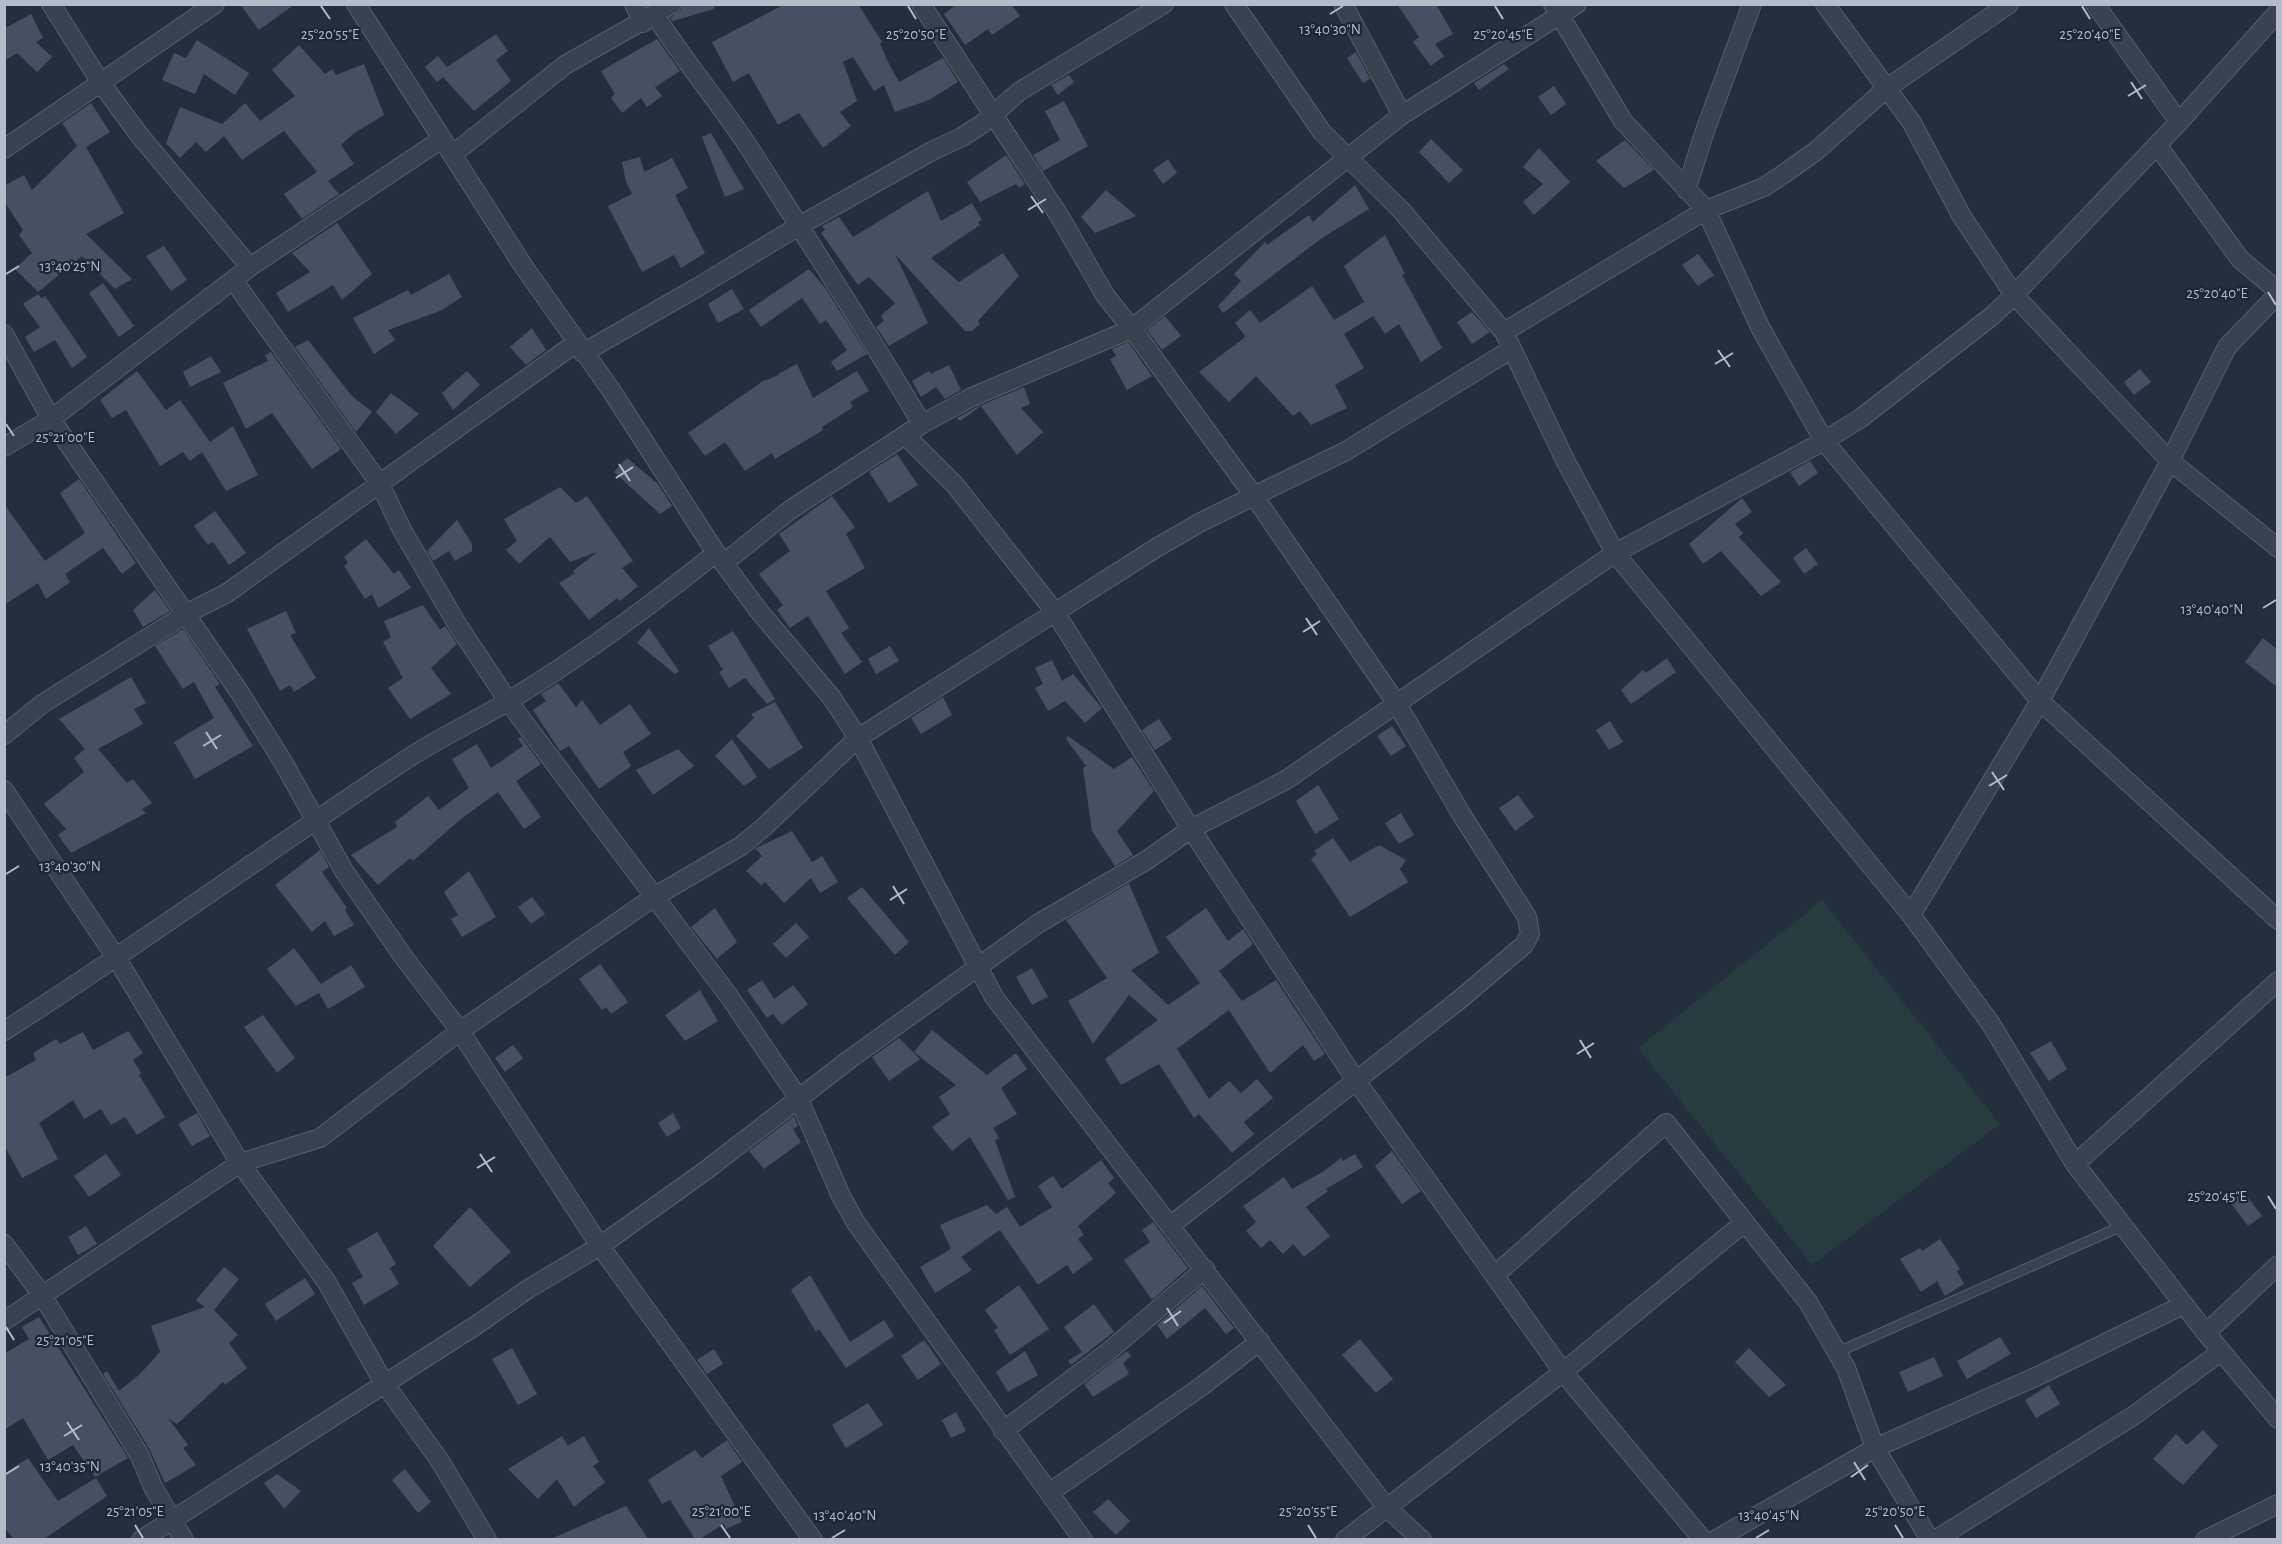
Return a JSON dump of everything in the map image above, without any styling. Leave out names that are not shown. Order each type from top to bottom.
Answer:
[{"type":"street","points":[[51,4],[101,83],[140,136],[250,267]]},
{"type":"street","points":[[4,149],[215,4]]},
{"type":"street","points":[[356,4],[452,155],[579,348],[611,390],[720,558],[759,611],[832,698],[858,738],[994,997],[1387,1508],[1422,1539]]},
{"type":"street","points":[[634,4],[683,60],[749,148],[797,226],[860,320],[922,424]]},
{"type":"street","points":[[452,155],[565,65],[672,4]]},
{"type":"street","points":[[921,4],[1060,217],[1105,295],[1254,496],[1397,704],[1462,817],[1527,917],[1530,934],[1524,945],[1458,1001],[1355,1079],[1171,1225]]},
{"type":"street","points":[[4,735],[42,704],[186,614],[227,593],[380,484],[579,348],[698,287],[797,226],[932,151],[962,137],[994,114],[1020,91],[1164,4]]},
{"type":"street","points":[[1234,4],[1306,111],[1348,158],[1401,210],[1504,332],[1565,460],[1615,553],[1911,915],[1991,1024],[2075,1164],[2205,1333],[2277,1419]]},
{"type":"street","points":[[1343,4],[1402,115]]},
{"type":"street","points":[[4,1031],[117,959],[409,757],[508,701],[628,623],[790,510],[922,424],[972,397],[1131,329],[1402,115],[1557,9],[1577,4]]},
{"type":"street","points":[[1686,190],[1752,4]]},
{"type":"street","points":[[1825,4],[1912,123],[1961,215],[2014,295],[2170,461],[2277,548]]},
{"type":"street","points":[[1504,332],[1706,210],[1764,187],[1816,151],[1887,88],[2009,4]]},
{"type":"street","points":[[2095,4],[2179,122]]},
{"type":"street","points":[[1557,9],[1623,122],[1706,210],[1760,327],[1824,441],[2040,701],[2277,920]]},
{"type":"street","points":[[141,1539],[478,1324],[528,1289],[600,1246],[705,1172],[799,1099],[1039,923],[1147,860],[1191,829],[1286,780],[1615,553],[1824,441],[1870,411],[1992,316],[2014,295],[2179,122],[2277,12]]},
{"type":"street","points":[[4,447],[51,419],[250,267],[442,139]]},
{"type":"street","points":[[1911,915],[2040,701],[2170,461],[2227,346],[2277,292],[2240,259],[2157,145]]},
{"type":"street","points":[[233,280],[380,484],[402,530],[451,614],[508,701],[731,999],[799,1099],[841,1196],[856,1223],[1003,1431],[1083,1539]]},
{"type":"street","points":[[4,334],[51,419],[186,614],[283,762],[344,871],[398,949],[460,1030],[600,1246],[813,1539]]},
{"type":"street","points":[[4,1321],[240,1163],[320,1138],[460,1030],[654,897],[749,840],[858,738],[955,679],[1055,612],[1165,543],[1346,451],[1512,349]]},
{"type":"street","points":[[905,435],[955,485],[1055,612],[1191,829],[1355,1079],[1563,1372],[1703,1539]]},
{"type":"street","points":[[4,790],[117,959],[240,1163],[326,1281],[384,1383],[440,1461],[487,1539]]},
{"type":"street","points":[[2075,1164],[2277,981]]},
{"type":"street","points":[[1495,1275],[1666,1123],[1808,1302],[1838,1352],[1875,1448],[1930,1539]]},
{"type":"street","points":[[1345,1539],[1563,1372],[1744,1222]]},
{"type":"street","points":[[4,1244],[42,1295],[140,1456],[171,1520],[184,1539]]},
{"type":"street","points":[[2205,1333],[2277,1265]]},
{"type":"street","points":[[1003,1431],[1107,1352],[1205,1269]]},
{"type":"street","points":[[1714,1539],[1875,1448],[2040,1375],[2184,1305]]},
{"type":"street","points":[[1049,1493],[1202,1386],[1260,1341]]},
{"type":"street","points":[[1935,1539],[2133,1416],[2221,1352]]},
{"type":"street","points":[[2205,1539],[2277,1504]]},
{"type":"lane","points":[[1838,1352],[2122,1226]]},
{"type":"green space","points":[[1822,900],[2000,1124],[1812,1265],[1638,1048]]},
{"type":"building","points":[[240,4],[295,4],[259,30]]},
{"type":"building","points":[[683,4],[714,4],[714,9],[673,21],[670,18],[681,10]]},
{"type":"building","points":[[785,4],[858,4],[882,42],[880,44],[899,82],[943,58],[958,82],[929,100],[895,112],[884,85],[874,91],[853,57],[843,62],[857,101],[840,112],[851,126],[823,148],[799,113],[778,125],[749,73],[733,82],[712,42]]},
{"type":"building","points":[[957,4],[1011,4],[1020,16],[992,35],[988,29],[965,45],[944,14]]},
{"type":"building","points":[[1397,4],[1436,4],[1453,34],[1435,44],[1444,56],[1431,66],[1413,42],[1419,37]]},
{"type":"building","points":[[31,14],[43,38],[36,42],[52,57],[37,72],[17,53],[4,61],[4,29]]},
{"type":"building","points":[[496,34],[508,51],[496,60],[511,81],[474,111],[443,77],[437,82],[425,67],[438,56],[447,67]]},
{"type":"building","points":[[657,39],[680,71],[655,87],[662,96],[647,107],[641,98],[622,113],[611,98],[615,94],[601,71]]},
{"type":"building","points":[[197,40],[249,73],[235,95],[204,74],[195,94],[162,80],[174,53],[186,58]]},
{"type":"building","points":[[299,45],[325,74],[332,69],[336,75],[364,64],[384,115],[354,133],[341,145],[354,164],[328,181],[339,194],[302,219],[284,194],[317,172],[284,131],[242,160],[224,136],[206,152],[196,142],[180,158],[166,143],[180,107],[222,124],[245,103],[260,121],[295,96],[272,70]]},
{"type":"building","points":[[1356,52],[1370,79],[1363,83],[1347,58]]},
{"type":"building","points":[[1504,64],[1509,69],[1479,90],[1474,83]]},
{"type":"building","points":[[1069,75],[1074,82],[1058,95],[1051,85]]},
{"type":"building","points":[[1554,86],[1566,104],[1551,115],[1538,97]]},
{"type":"building","points":[[1064,101],[1088,146],[1043,171],[1033,155],[1060,140],[1045,111]]},
{"type":"building","points":[[91,103],[110,132],[86,147],[124,213],[86,234],[132,279],[115,289],[82,256],[38,292],[15,269],[32,253],[19,235],[23,230],[4,201],[4,186],[24,175],[32,190],[77,146],[62,123]]},
{"type":"building","points":[[711,133],[744,189],[725,197],[702,137]]},
{"type":"building","points":[[1431,139],[1463,170],[1449,183],[1419,152]]},
{"type":"building","points":[[1625,140],[1654,170],[1624,188],[1596,161]]},
{"type":"building","points":[[1539,148],[1570,182],[1534,215],[1523,202],[1543,184],[1523,167]]},
{"type":"building","points":[[1006,155],[1025,184],[1019,188],[1016,184],[980,202],[967,182]]},
{"type":"building","points":[[640,157],[644,172],[672,158],[688,188],[675,195],[705,253],[681,268],[674,255],[642,272],[608,206],[632,194],[626,182],[622,162]]},
{"type":"building","points":[[1168,159],[1177,173],[1163,184],[1153,170]]},
{"type":"building","points":[[1355,185],[1369,209],[1322,238],[1223,313],[1218,306],[1241,281],[1234,274],[1265,242],[1267,245],[1309,215],[1313,222]]},
{"type":"building","points":[[1106,190],[1136,216],[1095,233],[1081,217]]},
{"type":"building","points":[[928,191],[941,221],[972,203],[982,220],[978,222],[980,225],[931,258],[959,282],[1003,253],[1019,276],[978,321],[980,324],[972,331],[965,331],[895,254],[928,323],[889,346],[876,327],[884,321],[881,316],[895,303],[869,277],[858,285],[821,233],[825,230],[822,226],[839,217],[853,237]]},
{"type":"building","points":[[337,223],[372,274],[342,300],[333,285],[288,312],[276,293],[310,272],[292,253]]},
{"type":"building","points":[[1385,235],[1405,274],[1402,275],[1442,348],[1421,362],[1399,324],[1385,334],[1373,316],[1344,334],[1364,368],[1335,385],[1347,408],[1311,425],[1300,411],[1293,416],[1256,376],[1229,402],[1199,372],[1244,338],[1245,336],[1235,323],[1250,310],[1260,323],[1312,286],[1334,320],[1364,302],[1344,266]]},
{"type":"building","points":[[164,246],[187,280],[171,291],[146,256]]},
{"type":"building","points":[[1698,254],[1714,275],[1698,286],[1682,265]]},
{"type":"building","points":[[809,269],[826,289],[867,354],[837,371],[831,362],[847,350],[826,320],[820,324],[802,298],[761,327],[749,310]]},
{"type":"building","points":[[449,274],[462,297],[440,311],[388,330],[395,340],[374,354],[353,318],[408,290],[411,295]]},
{"type":"building","points":[[103,283],[134,326],[119,337],[89,293]]},
{"type":"building","points":[[732,289],[744,309],[718,323],[708,304]]},
{"type":"building","points":[[38,294],[42,299],[45,296],[87,357],[72,368],[55,340],[34,352],[25,337],[40,327],[23,304]]},
{"type":"building","points":[[1472,312],[1490,332],[1472,344],[1457,322]]},
{"type":"building","points":[[1165,316],[1181,336],[1162,350],[1147,330]]},
{"type":"building","points":[[532,328],[546,350],[526,365],[510,347]]},
{"type":"building","points":[[308,340],[351,395],[372,412],[356,432],[295,347]]},
{"type":"building","points":[[1128,342],[1152,376],[1127,390],[1110,359],[1116,356],[1112,349]]},
{"type":"building","points":[[271,352],[341,449],[312,469],[272,413],[246,429],[223,383],[268,361],[265,355]]},
{"type":"building","points":[[211,356],[221,372],[190,387],[183,372]]},
{"type":"building","points":[[797,364],[813,398],[857,371],[869,391],[850,402],[853,407],[822,427],[823,430],[775,459],[772,453],[745,471],[725,442],[705,456],[688,433],[763,381]]},
{"type":"building","points":[[949,365],[961,390],[945,399],[936,387],[921,397],[912,381],[929,371],[931,374]]},
{"type":"building","points":[[2140,369],[2151,382],[2134,395],[2124,382]]},
{"type":"building","points":[[137,371],[166,410],[180,400],[210,442],[233,426],[258,475],[226,491],[202,452],[190,461],[183,452],[160,466],[126,410],[112,418],[100,400]]},
{"type":"building","points":[[467,371],[480,385],[453,410],[442,393]]},
{"type":"building","points":[[1024,387],[1030,404],[1021,408],[1043,432],[1017,455],[981,406],[960,421],[957,418],[977,407]]},
{"type":"building","points":[[391,393],[419,414],[396,434],[376,412]]},
{"type":"building","points":[[897,454],[918,485],[889,503],[869,472]]},
{"type":"building","points":[[627,458],[658,484],[672,506],[660,514],[614,472]]},
{"type":"building","points":[[1810,461],[1818,473],[1799,486],[1790,472]]},
{"type":"building","points":[[79,479],[136,563],[122,574],[103,548],[65,574],[70,582],[46,599],[38,583],[4,605],[4,504],[45,561],[85,533],[60,493]]},
{"type":"building","points":[[560,487],[576,503],[587,496],[633,561],[622,568],[638,586],[620,601],[617,598],[589,620],[559,583],[575,573],[573,571],[597,552],[570,562],[550,537],[519,564],[506,550],[517,541],[504,519]]},
{"type":"building","points":[[832,496],[855,527],[846,534],[865,568],[826,591],[849,628],[841,633],[862,662],[845,674],[808,616],[790,628],[777,610],[783,605],[759,574],[790,551],[779,534]]},
{"type":"building","points":[[1742,498],[1752,512],[1735,524],[1743,533],[1739,537],[1781,582],[1761,596],[1721,551],[1703,564],[1689,544]]},
{"type":"building","points":[[215,511],[246,553],[229,565],[213,542],[208,545],[194,526]]},
{"type":"building","points":[[457,520],[472,544],[472,551],[455,561],[449,551],[433,561],[427,551]]},
{"type":"building","points":[[366,539],[394,574],[399,570],[411,588],[378,608],[372,594],[365,599],[344,566],[348,563],[344,557]]},
{"type":"building","points":[[1806,548],[1818,564],[1804,574],[1793,558]]},
{"type":"building","points":[[155,590],[170,611],[143,627],[133,610]]},
{"type":"building","points":[[423,605],[440,630],[445,626],[457,644],[431,668],[451,694],[410,719],[388,688],[403,678],[383,642],[391,637],[384,621]]},
{"type":"building","points":[[286,611],[296,633],[290,635],[316,678],[294,692],[290,685],[280,691],[247,629]]},
{"type":"building","points":[[649,628],[679,671],[675,674],[637,643]]},
{"type":"building","points":[[183,629],[220,684],[215,687],[253,746],[195,779],[174,742],[214,718],[194,682],[183,689],[155,646]]},
{"type":"building","points":[[733,631],[775,699],[767,704],[745,678],[729,688],[719,672],[723,670],[708,646]]},
{"type":"building","points":[[2263,638],[2277,649],[2277,687],[2245,662]]},
{"type":"building","points":[[890,646],[899,661],[876,674],[868,659]]},
{"type":"building","points":[[1667,658],[1676,672],[1631,704],[1621,690],[1643,670],[1646,673]]},
{"type":"building","points":[[1052,660],[1062,681],[1073,674],[1102,708],[1085,723],[1065,701],[1048,711],[1035,688],[1043,684],[1035,668]]},
{"type":"building","points":[[131,677],[146,703],[134,709],[143,724],[98,749],[127,783],[133,779],[152,803],[142,809],[146,813],[71,853],[58,835],[66,829],[44,804],[84,772],[74,758],[85,749],[59,719]]},
{"type":"building","points":[[558,683],[576,707],[582,700],[600,725],[630,704],[651,734],[623,752],[631,766],[599,789],[569,746],[560,751],[533,710],[546,701],[541,694]]},
{"type":"building","points":[[943,697],[952,715],[921,734],[911,718]]},
{"type":"building","points":[[775,702],[803,748],[769,769],[736,736],[754,718],[751,714]]},
{"type":"building","points":[[1159,719],[1172,739],[1155,750],[1142,730]]},
{"type":"building","points":[[1610,721],[1623,742],[1609,750],[1596,730]]},
{"type":"building","points":[[1392,726],[1406,746],[1391,756],[1377,736]]},
{"type":"building","points":[[1068,736],[1114,769],[1132,757],[1154,791],[1117,831],[1133,855],[1115,866],[1092,831],[1083,768],[1086,766],[1066,739]]},
{"type":"building","points":[[521,737],[541,764],[516,781],[541,817],[524,829],[498,792],[461,819],[413,861],[410,858],[378,885],[351,855],[397,827],[395,822],[428,796],[439,810],[469,788],[452,759],[477,744],[491,768],[523,746],[518,739]]},
{"type":"building","points":[[732,739],[757,777],[744,786],[715,756]]},
{"type":"building","points":[[678,749],[694,766],[653,795],[636,770]]},
{"type":"building","points":[[1318,785],[1339,819],[1315,834],[1296,801]]},
{"type":"building","points":[[1518,795],[1534,817],[1515,831],[1499,808]]},
{"type":"building","points":[[1401,813],[1414,835],[1399,844],[1385,823]]},
{"type":"building","points":[[792,831],[812,862],[822,856],[838,882],[820,893],[811,878],[784,903],[765,882],[761,885],[746,871],[762,856],[756,849],[751,853],[756,848]]},
{"type":"building","points":[[1333,838],[1350,862],[1379,845],[1406,860],[1400,869],[1408,882],[1350,917],[1311,859],[1317,854],[1314,851]]},
{"type":"building","points":[[320,850],[329,867],[322,872],[347,908],[345,910],[354,925],[334,936],[325,921],[312,932],[275,885]]},
{"type":"building","points":[[469,871],[496,917],[462,937],[451,919],[458,915],[444,892]]},
{"type":"building","points":[[1133,881],[1129,884],[1159,953],[1131,970],[1168,1005],[1200,983],[1166,937],[1206,908],[1228,941],[1243,929],[1253,944],[1219,971],[1242,1001],[1276,980],[1325,1054],[1314,1061],[1303,1045],[1270,1073],[1229,1010],[1177,1049],[1209,1099],[1229,1081],[1241,1093],[1257,1079],[1273,1098],[1244,1122],[1254,1134],[1232,1153],[1199,1114],[1194,1118],[1159,1064],[1121,1085],[1105,1059],[1158,1020],[1129,995],[1093,1044],[1068,1001],[1107,978],[1066,920]]},
{"type":"building","points":[[862,887],[909,942],[895,955],[847,898]]},
{"type":"building","points":[[532,897],[545,914],[531,924],[518,907]]},
{"type":"building","points":[[715,908],[737,942],[717,959],[691,927]]},
{"type":"building","points":[[796,923],[809,937],[786,958],[773,944]]},
{"type":"building","points":[[294,948],[321,984],[351,965],[365,987],[328,1009],[319,993],[296,1006],[267,969]]},
{"type":"building","points":[[600,964],[628,1002],[611,1014],[606,1007],[602,1010],[579,979]]},
{"type":"building","points":[[1032,968],[1048,997],[1032,1005],[1016,977]]},
{"type":"building","points":[[762,980],[774,999],[793,985],[808,1004],[782,1025],[773,1014],[767,1018],[747,990]]},
{"type":"building","points":[[700,990],[718,1021],[685,1041],[665,1015]]},
{"type":"building","points":[[263,1015],[295,1058],[277,1073],[244,1027]]},
{"type":"building","points":[[932,1030],[987,1075],[1016,1053],[1027,1069],[1001,1088],[1017,1114],[993,1128],[999,1138],[995,1140],[1015,1197],[1008,1200],[970,1137],[952,1151],[932,1127],[950,1114],[939,1097],[956,1085],[914,1052]]},
{"type":"building","points":[[128,1031],[143,1053],[133,1060],[141,1073],[139,1075],[165,1117],[137,1135],[125,1117],[111,1125],[101,1109],[84,1119],[73,1100],[39,1123],[58,1159],[22,1178],[4,1145],[4,1078],[36,1060],[33,1053],[56,1039],[60,1044],[83,1032],[93,1050]]},
{"type":"building","points":[[899,1038],[920,1059],[889,1081],[872,1057]]},
{"type":"building","points":[[2051,1041],[2067,1069],[2049,1081],[2030,1053]]},
{"type":"building","points":[[513,1045],[523,1058],[505,1072],[495,1058]]},
{"type":"building","points":[[197,1113],[210,1136],[192,1146],[178,1124]]},
{"type":"building","points":[[673,1113],[681,1128],[667,1137],[658,1123]]},
{"type":"building","points":[[794,1116],[798,1126],[793,1129],[801,1142],[764,1169],[749,1151]]},
{"type":"building","points":[[1392,1151],[1421,1191],[1402,1204],[1375,1166]]},
{"type":"building","points":[[106,1154],[121,1175],[89,1197],[74,1176]]},
{"type":"building","points":[[1355,1154],[1363,1167],[1326,1189],[1328,1191],[1306,1207],[1330,1236],[1304,1257],[1293,1244],[1283,1254],[1270,1240],[1261,1248],[1246,1231],[1256,1222],[1243,1206],[1284,1177],[1292,1189],[1324,1171],[1341,1158],[1343,1161]]},
{"type":"building","points":[[1101,1160],[1114,1178],[1108,1183],[1116,1193],[1078,1226],[1084,1235],[1078,1239],[1093,1259],[1073,1274],[1067,1265],[1038,1285],[1000,1230],[961,1257],[972,1270],[935,1293],[920,1267],[951,1249],[940,1225],[987,1205],[996,1214],[1007,1207],[1020,1227],[1052,1207],[1038,1186],[1053,1176],[1062,1189]]},
{"type":"building","points":[[2241,1188],[2262,1216],[2248,1226],[2227,1198]]},
{"type":"building","points":[[470,1207],[511,1252],[470,1287],[433,1246]]},
{"type":"building","points":[[1153,1222],[1188,1268],[1152,1300],[1124,1260],[1150,1242],[1142,1230]]},
{"type":"building","points":[[86,1226],[97,1244],[78,1255],[68,1237]]},
{"type":"building","points":[[377,1232],[396,1264],[390,1268],[399,1284],[364,1305],[352,1283],[363,1277],[347,1249]]},
{"type":"building","points":[[1940,1239],[1960,1269],[1957,1271],[1964,1284],[1945,1296],[1937,1281],[1921,1292],[1900,1259],[1920,1248],[1922,1251]]},
{"type":"building","points":[[224,1267],[239,1279],[214,1310],[238,1335],[229,1343],[247,1368],[225,1385],[223,1382],[177,1424],[168,1418],[188,1445],[183,1448],[196,1465],[165,1483],[150,1450],[103,1374],[107,1371],[119,1391],[139,1375],[160,1352],[151,1326],[205,1307],[196,1300]]},
{"type":"building","points":[[810,1275],[850,1342],[884,1320],[894,1336],[846,1368],[819,1329],[816,1332],[791,1290]]},
{"type":"building","points":[[305,1278],[315,1294],[276,1321],[265,1304]]},
{"type":"building","points":[[1019,1285],[1049,1329],[1010,1355],[994,1330],[998,1328],[985,1310]]},
{"type":"building","points":[[1202,1286],[1234,1328],[1226,1334],[1205,1308],[1167,1339],[1157,1325]]},
{"type":"building","points":[[1094,1304],[1114,1332],[1071,1365],[1068,1361],[1082,1352],[1064,1327]]},
{"type":"building","points":[[39,1317],[128,1458],[95,1477],[73,1445],[48,1460],[23,1418],[4,1430],[4,1354],[29,1339],[22,1327]]},
{"type":"building","points":[[2000,1337],[2011,1354],[1967,1379],[1957,1361]]},
{"type":"building","points":[[1360,1339],[1393,1379],[1376,1393],[1342,1355]]},
{"type":"building","points":[[924,1340],[941,1364],[918,1380],[901,1356]]},
{"type":"building","points":[[512,1348],[537,1394],[518,1405],[492,1359]]},
{"type":"building","points":[[1749,1348],[1786,1385],[1769,1397],[1735,1362]]},
{"type":"building","points":[[714,1349],[723,1364],[707,1374],[697,1360]]},
{"type":"building","points":[[1025,1351],[1038,1375],[1008,1392],[996,1372]]},
{"type":"building","points":[[1127,1351],[1131,1356],[1123,1363],[1129,1374],[1093,1397],[1084,1384]]},
{"type":"building","points":[[1934,1357],[1943,1376],[1908,1392],[1899,1372]]},
{"type":"building","points":[[2049,1385],[2060,1404],[2036,1418],[2025,1400]]},
{"type":"building","points":[[868,1403],[883,1425],[846,1448],[832,1425]]},
{"type":"building","points":[[956,1412],[966,1431],[951,1438],[942,1420]]},
{"type":"building","points":[[2203,1430],[2218,1446],[2183,1485],[2153,1459],[2176,1434],[2187,1445]]},
{"type":"building","points":[[562,1436],[568,1446],[584,1436],[599,1462],[593,1466],[605,1482],[574,1507],[557,1479],[538,1499],[508,1469]]},
{"type":"building","points":[[727,1440],[742,1462],[721,1476],[742,1522],[726,1529],[724,1524],[700,1539],[695,1539],[670,1500],[662,1504],[648,1480],[695,1450],[702,1458]]},
{"type":"building","points":[[28,1458],[58,1501],[96,1478],[107,1496],[44,1539],[14,1539],[4,1528],[4,1474]]},
{"type":"building","points":[[405,1469],[431,1502],[418,1513],[392,1480]]},
{"type":"building","points":[[277,1474],[301,1491],[284,1509],[264,1483]]},
{"type":"building","points":[[1108,1499],[1130,1521],[1116,1535],[1093,1512]]},
{"type":"building","points":[[626,1506],[648,1539],[551,1539]]}]
